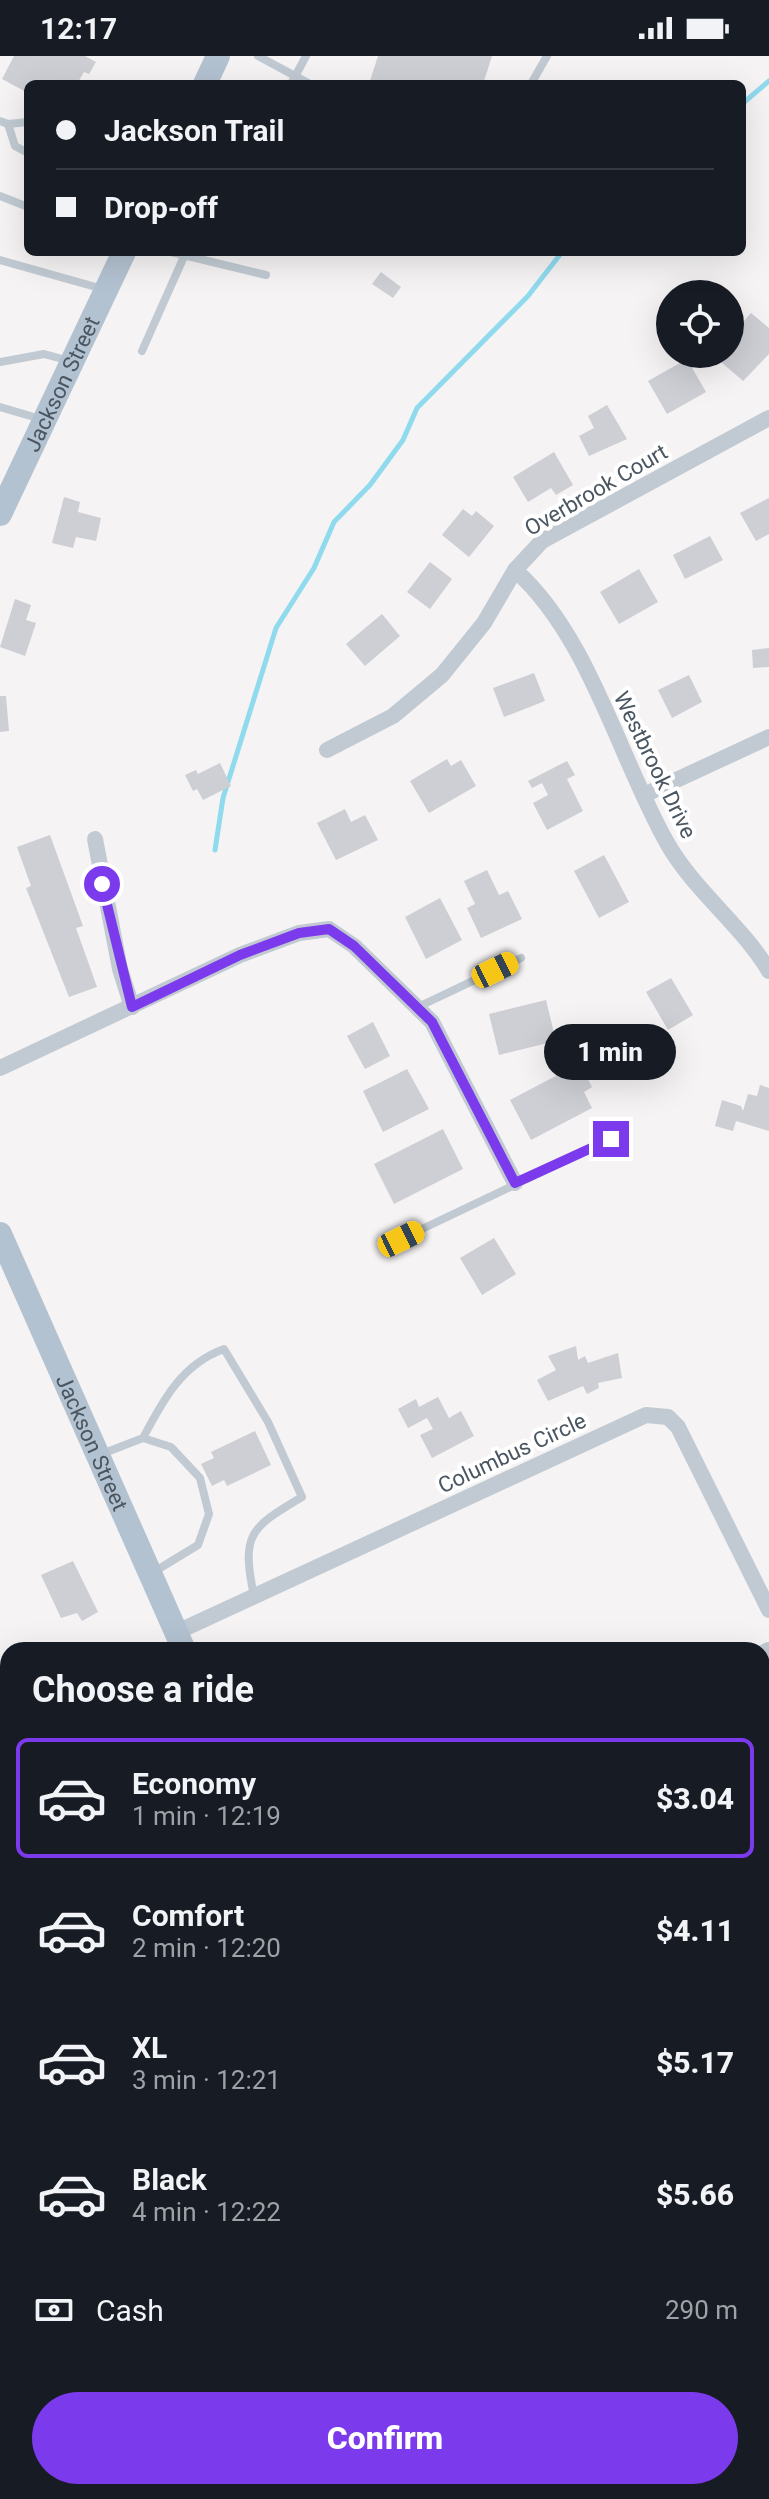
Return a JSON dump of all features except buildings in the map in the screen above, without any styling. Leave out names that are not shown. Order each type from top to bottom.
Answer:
[{"type":"main road","points":[[207,80],[218,56]]},
{"type":"main road","name":"Jackson Street","points":[[1,508],[75,362],[122,256]]},
{"type":"main road","name":"Jackson Street","points":[[0,1234],[181,1641]]},
{"type":"street","name":"Overbrook Court","points":[[327,750],[393,716],[442,675],[484,623],[528,553],[550,536],[769,418]]},
{"type":"street","name":"Westbrook Drive","points":[[515,570],[556,613],[679,862],[755,948],[769,971]]},
{"type":"street","points":[[644,795],[769,737]]},
{"type":"street","points":[[95,839],[120,969],[132,1007]]},
{"type":"street","points":[[0,1068],[240,955],[299,933],[329,929],[354,946],[432,1022],[515,1183]]},
{"type":"street","name":"Columbus Circle","points":[[181,1641],[254,1596],[646,1415],[668,1417],[678,1427],[769,1610]]},
{"type":"lane","points":[[258,56],[290,80]]},
{"type":"lane","points":[[294,80],[306,56]]},
{"type":"lane","points":[[533,80],[547,56]]},
{"type":"lane","points":[[4,122],[15,146],[24,151]]},
{"type":"lane","points":[[0,196],[24,205]]},
{"type":"lane","points":[[142,351],[185,256]]},
{"type":"lane","points":[[189,256],[266,275]]},
{"type":"lane","points":[[0,260],[107,290]]},
{"type":"lane","points":[[0,362],[44,354],[75,362]]},
{"type":"lane","points":[[0,407],[46,422]]},
{"type":"lane","points":[[417,1007],[521,958]]},
{"type":"lane","points":[[401,1239],[611,1139]]},
{"type":"lane","points":[[143,1438],[167,1392],[201,1357],[224,1349],[279,1445],[302,1497],[260,1523],[246,1556],[254,1596]]},
{"type":"lane","points":[[98,1455],[143,1438],[171,1447],[200,1478],[209,1514],[198,1545],[151,1574]]},
{"type":"waterway","points":[[746,101],[769,81]]},
{"type":"waterway","points":[[215,850],[223,798],[276,628],[314,568],[334,522],[370,485],[403,440],[417,408],[528,296],[559,256]]},
{"type":"route","points":[[102,884],[120,969],[132,1007],[240,955],[299,933],[329,929],[354,946],[432,1022],[515,1183],[611,1139]]}]
